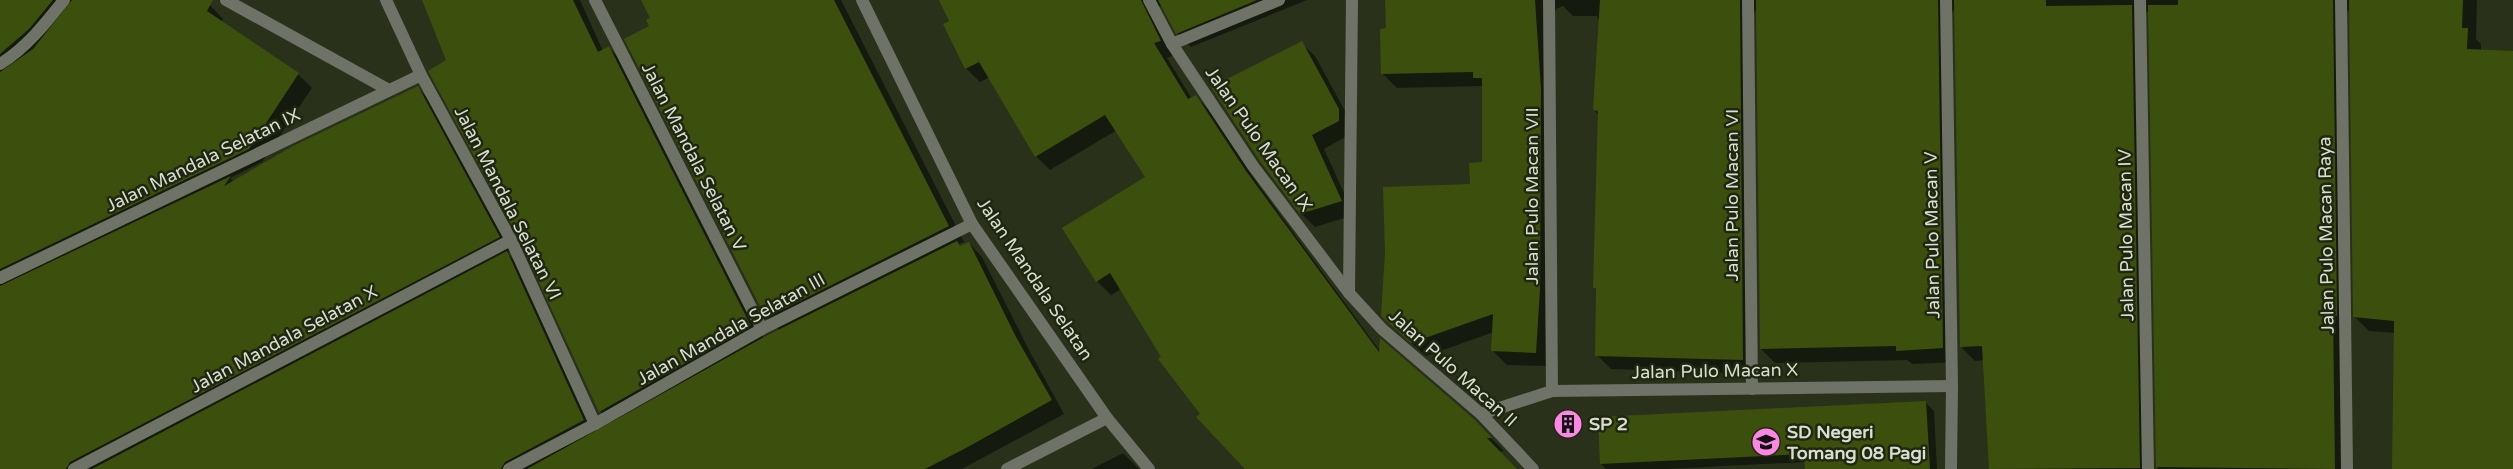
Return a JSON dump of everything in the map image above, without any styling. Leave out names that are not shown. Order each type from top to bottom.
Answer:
[{"type":"street","points":[[0,64],[14,55],[46,23],[64,0]]},
{"type":"street","points":[[226,0],[389,90]]},
{"type":"street","name":"Jalan Mandala Selatan VI","points":[[386,0],[421,75],[511,240],[596,424]]},
{"type":"street","name":"Jalan Mandala Selatan V","points":[[595,0],[762,329]]},
{"type":"street","name":"Jalan Mandala Selatan","points":[[862,0],[972,224],[1107,418],[1149,469]]},
{"type":"street","name":"Jalan Pulo Macan IX","points":[[1149,0],[1172,44],[1253,166],[1349,293]]},
{"type":"street","points":[[1172,44],[1279,0]]},
{"type":"street","points":[[1349,293],[1352,0]]},
{"type":"street","name":"Jalan Pulo Macan VII","points":[[1549,0],[1552,391]]},
{"type":"street","name":"Jalan Pulo Macan VI","points":[[1748,0],[1752,389]]},
{"type":"street","name":"Jalan Pulo Macan V","points":[[1946,0],[1952,386],[1951,469]]},
{"type":"street","name":"Jalan Pulo Macan IV","points":[[2140,0],[2148,469]]},
{"type":"street","name":"Jalan Pulo Macan Raya","points":[[2341,0],[2348,469]]},
{"type":"street","name":"Jalan Mandala Selatan IX","points":[[0,278],[421,75]]},
{"type":"street","name":"Jalan Mandala Selatan III","points":[[509,469],[596,424],[762,329],[972,224]]},
{"type":"street","name":"Jalan Mandala Selatan X","points":[[74,469],[511,240]]},
{"type":"street","name":"Jalan Pulo Macan II","points":[[1349,293],[1382,329],[1481,414],[1533,469]]},
{"type":"street","name":"Jalan Pulo Macan X","points":[[1481,414],[1552,391],[1952,386]]},
{"type":"street","points":[[1007,469],[1107,418]]},
{"type":"building","points":[[0,0],[53,0],[29,29],[0,54]]},
{"type":"building","points":[[72,0],[213,0],[207,11],[299,73],[249,149],[0,269],[0,72],[33,49]]},
{"type":"building","points":[[422,0],[573,0],[598,52],[609,46],[751,326],[599,412],[518,237],[428,71],[446,60]]},
{"type":"building","points":[[641,0],[834,0],[949,226],[766,318],[624,39],[649,26],[646,20],[650,18]]},
{"type":"building","points":[[939,0],[1141,0],[1161,41],[1154,43],[1188,99],[1196,95],[1246,171],[1379,352],[1380,338],[1475,420],[1492,438],[1487,438],[1517,469],[1245,469],[1196,417],[1200,414],[1158,359],[1161,357],[1110,273],[1096,282],[1062,228],[1145,177],[1105,115],[1035,157],[979,62],[965,69],[943,24],[949,21]]},
{"type":"building","points":[[1158,0],[1257,0],[1176,34]]},
{"type":"building","points":[[1385,0],[1535,0],[1541,89],[1540,289],[1536,353],[1491,351],[1493,314],[1411,343],[1381,316],[1385,253],[1383,187],[1470,184],[1469,163],[1482,162],[1482,78],[1473,78],[1473,72],[1381,74],[1380,29],[1386,28]]},
{"type":"building","points":[[1600,0],[1740,0],[1743,360],[1595,356],[1596,288],[1593,288],[1598,111],[1593,110]]},
{"type":"building","points":[[1756,0],[1938,0],[1943,348],[1896,351],[1896,346],[1760,349]]},
{"type":"building","points":[[1954,0],[2046,0],[2046,6],[2132,5],[2140,468],[1989,469],[1982,346],[1960,347]]},
{"type":"building","points":[[2178,0],[2333,0],[2337,316],[2333,315],[2335,469],[2156,467],[2148,5],[2178,5]]},
{"type":"building","points":[[2349,0],[2463,0],[2462,28],[2468,28],[2467,49],[2513,51],[2513,469],[2392,469],[2394,321],[2353,317]]},
{"type":"building","points":[[1302,41],[1339,109],[1339,121],[1312,135],[1342,201],[1300,214],[1260,161],[1211,87]]},
{"type":"building","points":[[418,86],[500,237],[70,462],[66,469],[0,469],[0,286],[231,176],[224,186],[293,146]]},
{"type":"building","points":[[957,241],[960,246],[969,242],[1016,337],[1052,400],[966,448],[925,469],[527,469],[766,336]]},
{"type":"building","points":[[507,251],[584,420],[505,462],[501,469],[92,469]]},
{"type":"building","name":"SD Negeri Tomang 08 Pagi","points":[[1926,401],[1930,469],[1805,469],[1804,454],[1600,464],[1598,417]]},
{"type":"place","name":"SP 2","points":[[1568,424]]},
{"type":"place","name":"SD Negeri Tomang 08 Pagi","points":[[1766,442]]}]
